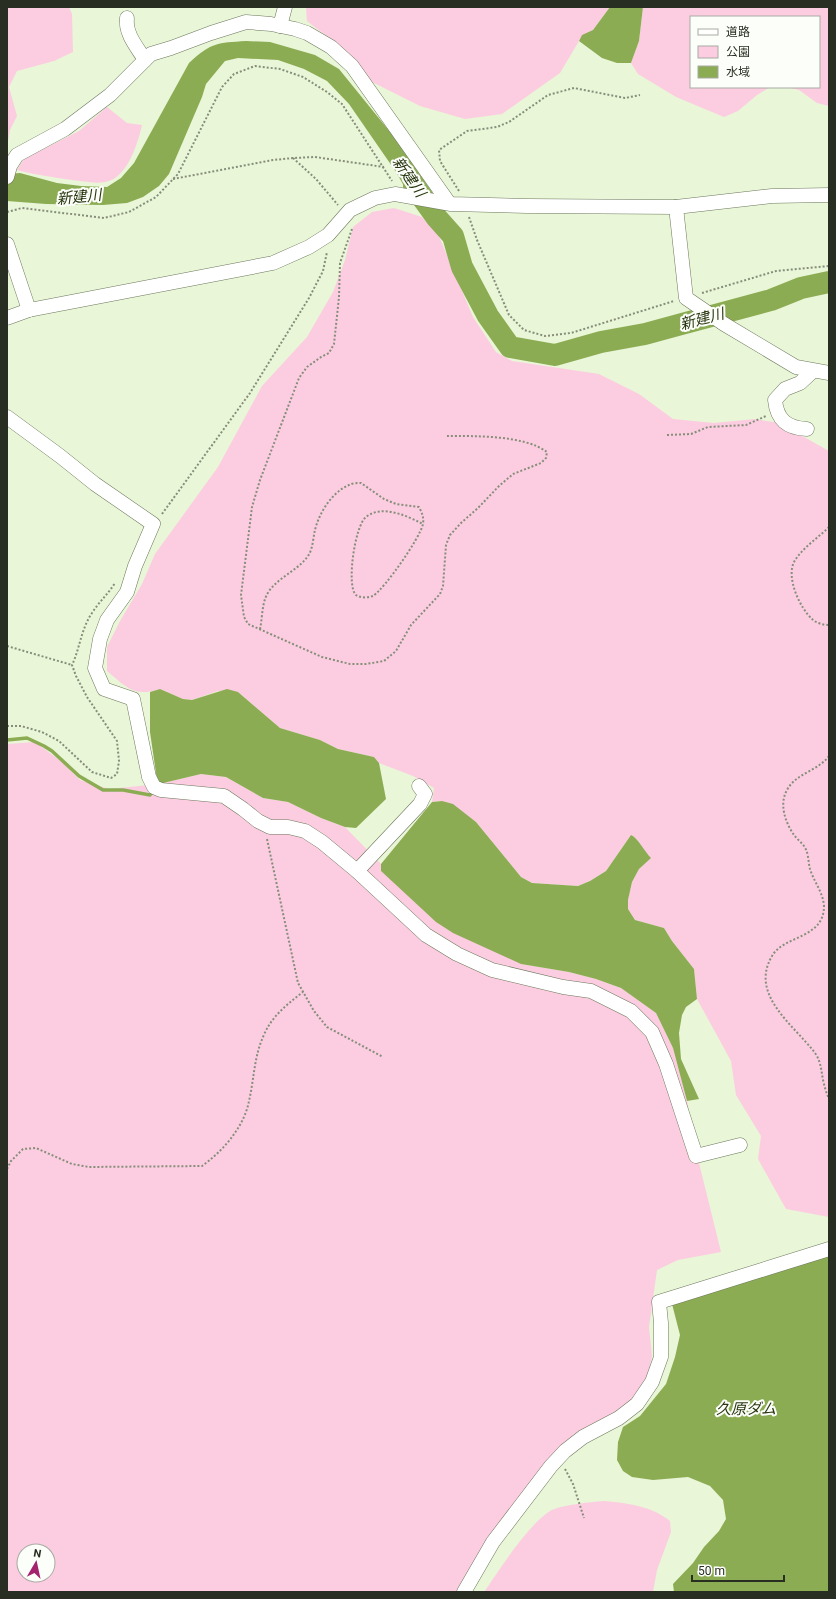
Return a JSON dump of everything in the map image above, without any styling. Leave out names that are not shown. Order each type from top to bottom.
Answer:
[{"type":"street","points":[[280,26],[285,7]]},
{"type":"street","points":[[126,18],[128,33],[144,60]]},
{"type":"street","points":[[9,172],[17,155],[65,129],[110,95],[151,54],[246,22],[280,26],[307,33],[331,46],[352,66],[445,202]]},
{"type":"street","points":[[7,318],[28,310],[273,263],[309,247],[349,222],[350,210],[375,198],[395,194],[467,204],[676,207],[772,196],[829,196]]},
{"type":"street","points":[[676,207],[686,298],[724,324],[796,367],[829,373]]},
{"type":"street","points":[[7,244],[28,310]]},
{"type":"street","points":[[807,429],[798,429],[784,422],[776,412],[775,400],[785,389],[800,383],[813,371]]},
{"type":"street","points":[[7,417],[96,484],[153,524],[135,566],[127,592],[107,620],[100,639],[95,668],[104,688],[133,699],[149,777],[154,787],[161,790],[224,796],[264,824],[305,831],[357,871],[384,898],[426,935],[457,954],[492,970],[563,987],[591,991],[631,1011],[652,1032],[666,1064],[696,1156],[740,1145]]},
{"type":"street","points":[[357,871],[420,804],[425,794],[419,786]]},
{"type":"street","points":[[464,1592],[493,1542],[551,1466],[565,1451],[582,1437],[619,1418],[637,1404],[652,1382],[661,1357],[661,1323],[659,1302],[829,1249]]},
{"type":"path","points":[[7,212],[22,208],[104,218],[130,212],[156,197],[178,174],[222,87],[234,74],[255,66],[280,69],[303,77],[327,92],[342,104],[392,180],[395,194]]},
{"type":"path","points":[[640,95],[625,98],[574,88],[548,96],[509,122],[497,127],[467,131],[439,150],[440,160],[467,204],[467,213],[477,240],[509,315],[524,330],[545,336],[571,333],[776,271],[829,266]]},
{"type":"path","points":[[174,178],[273,160],[294,158],[315,157],[384,167]]},
{"type":"path","points":[[294,158],[316,179],[349,222],[340,263],[339,297],[334,344],[329,352],[321,356],[307,367],[299,378],[260,480],[252,507],[242,595],[242,608],[244,617],[248,624],[322,657],[350,664],[376,663],[384,661],[396,650],[411,625],[440,594],[443,586],[446,545],[450,535],[460,523],[513,474],[541,463],[546,458],[547,452],[538,445],[516,440],[480,436],[447,436]]},
{"type":"path","points":[[153,524],[164,512],[250,393],[309,298],[323,270],[328,235]]},
{"type":"path","points":[[667,435],[691,434],[708,426],[746,424],[776,412]]},
{"type":"path","points":[[260,629],[265,599],[272,588],[308,556],[312,548],[318,518],[326,505],[349,484],[361,483],[384,499],[396,504],[419,507],[423,515],[422,524],[419,537],[383,586],[374,595],[368,598],[357,596],[352,590],[351,582],[355,542],[358,529],[364,518],[373,513],[383,511],[409,517],[422,524]]},
{"type":"path","points":[[829,526],[819,537],[798,554],[793,564],[791,575],[794,590],[804,609],[812,620],[822,625],[829,625]]},
{"type":"path","points":[[7,726],[21,726],[42,732],[59,741],[92,772],[111,778],[117,774],[119,761],[117,741],[87,697],[72,665],[77,654],[82,632],[92,613],[116,582]]},
{"type":"path","points":[[7,646],[72,665]]},
{"type":"path","points":[[829,756],[818,766],[797,779],[787,788],[783,798],[783,812],[787,824],[805,847],[814,878],[820,889],[824,906],[820,919],[814,928],[774,951],[767,964],[766,977],[766,986],[770,998],[786,1022],[815,1053],[821,1066],[823,1084],[829,1099]]},
{"type":"path","points":[[264,824],[298,983],[314,1011],[327,1027],[383,1057]]},
{"type":"path","points":[[7,1169],[11,1161],[23,1149],[36,1148],[72,1164],[89,1167],[202,1166],[214,1157],[233,1135],[246,1112],[262,1038],[272,1020],[285,1006],[303,992]]},
{"type":"path","points":[[573,1484],[584,1518]]},
{"type":"green space","points":[[7,7],[69,7],[72,14],[73,52],[54,61],[17,71],[9,87],[17,116],[10,130],[7,147]]},
{"type":"green space","points":[[306,7],[610,7],[593,30],[582,36],[560,73],[502,114],[465,119],[420,106],[372,82],[330,39],[307,21]]},
{"type":"green space","points":[[643,7],[829,7],[829,106],[817,103],[799,90],[790,88],[820,88],[820,16],[690,16],[690,88],[768,88],[757,95],[738,111],[724,117],[676,97],[638,74],[631,63],[639,41]]},
{"type":"green space","points":[[107,107],[127,123],[142,125],[138,141],[130,159],[120,174],[113,179],[101,183],[88,182],[44,176],[17,170],[24,159],[79,131]]},
{"type":"green space","points":[[394,208],[422,217],[438,234],[473,317],[496,352],[512,361],[599,374],[639,394],[673,419],[714,423],[755,419],[779,423],[829,451],[829,1217],[786,1209],[758,1159],[761,1136],[736,1095],[731,1061],[697,999],[694,969],[672,941],[664,928],[635,920],[628,909],[628,900],[632,882],[639,869],[650,858],[633,836],[631,835],[606,871],[590,881],[578,886],[532,883],[521,877],[476,822],[442,801],[432,802],[434,788],[413,776],[379,763],[374,757],[338,749],[320,740],[280,728],[238,692],[218,691],[192,700],[183,699],[160,689],[143,692],[130,689],[107,671],[107,647],[120,621],[142,584],[155,554],[218,467],[262,386],[307,337],[333,292],[345,260],[353,227],[372,212]]},
{"type":"green space","points":[[35,742],[62,762],[80,780],[109,789],[159,784],[201,774],[226,777],[263,798],[288,802],[321,818],[345,827],[381,864],[381,871],[521,964],[569,972],[596,979],[621,988],[656,1013],[673,1048],[687,1101],[699,1163],[721,1252],[678,1260],[657,1270],[649,1327],[652,1356],[648,1378],[628,1406],[573,1435],[547,1464],[459,1592],[7,1592],[7,744]]},
{"type":"green space","points":[[604,1501],[638,1506],[655,1512],[670,1521],[671,1532],[657,1570],[653,1592],[484,1592],[523,1537],[541,1518],[550,1511],[568,1505]]},
{"type":"water","points":[[610,7],[643,7],[639,41],[631,63],[617,63],[602,58],[579,41],[582,35],[593,30]]},
{"type":"water","points":[[246,41],[270,42],[315,55],[339,69],[399,143],[433,194],[441,212],[416,207],[396,172],[349,104],[327,81],[304,69],[278,60],[238,58],[225,61],[206,84],[202,97],[169,174],[159,186],[143,197],[127,203],[103,205],[46,204],[7,201],[7,174],[20,173],[57,183],[107,187],[121,178],[134,163],[189,63],[209,47],[221,43]]},
{"type":"water","points":[[160,689],[183,699],[192,700],[227,689],[238,692],[280,728],[320,740],[338,749],[374,757],[379,763],[386,799],[356,828],[345,827],[321,818],[288,802],[263,798],[226,777],[201,774],[159,784],[157,780],[150,732],[150,692]]},
{"type":"water","points":[[442,801],[453,804],[476,822],[521,877],[532,883],[578,886],[590,881],[606,871],[631,835],[639,842],[651,858],[639,869],[632,882],[628,900],[628,909],[635,920],[664,928],[672,941],[694,969],[697,999],[686,1007],[682,1015],[679,1033],[681,1059],[699,1099],[687,1101],[673,1048],[656,1013],[621,988],[596,979],[569,972],[521,964],[453,933],[436,922],[381,871],[381,864],[432,802]]},
{"type":"water","name":"久原ダム","points":[[829,1251],[829,1592],[674,1592],[673,1584],[693,1563],[704,1547],[719,1531],[726,1519],[723,1500],[710,1486],[688,1477],[653,1480],[632,1477],[623,1471],[617,1460],[618,1442],[623,1427],[640,1416],[666,1384],[675,1357],[680,1335],[671,1300]]},
{"type":"waterway","name":"新建川","points":[[414,186],[437,218],[453,236],[462,267],[488,316],[510,347],[555,355],[601,342],[645,334],[771,300],[801,288],[829,282]]},
{"type":"waterway","points":[[7,740],[27,738],[44,746],[52,751],[79,776],[103,790],[123,790],[150,795],[153,791]]}]
